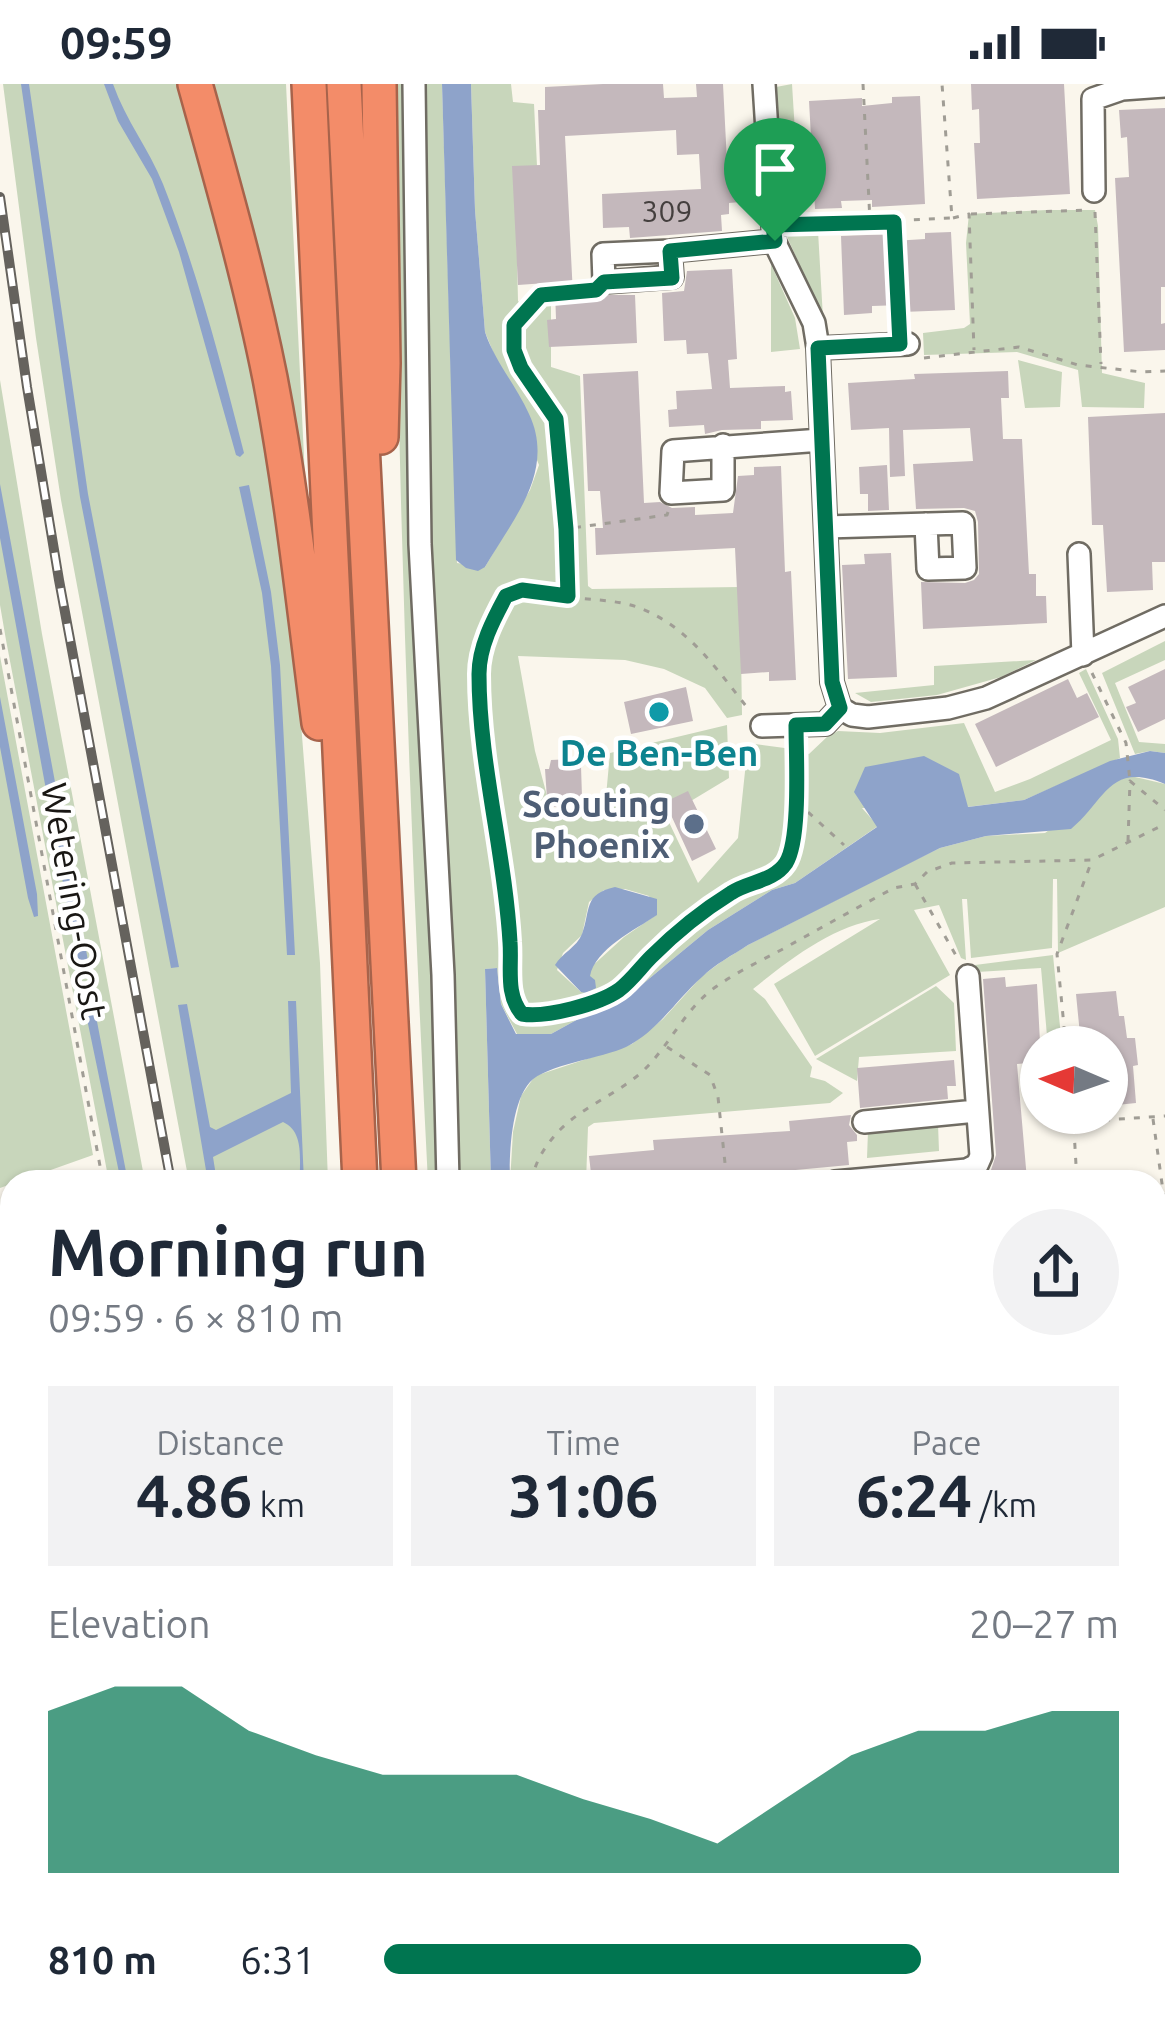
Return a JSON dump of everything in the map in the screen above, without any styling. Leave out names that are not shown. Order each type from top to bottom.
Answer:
[{"type":"highway","points":[[195,84],[243,256],[278,422],[348,939]]},
{"type":"highway","points":[[309,84],[359,1170]]},
{"type":"highway","points":[[344,84],[398,1170]]},
{"type":"highway","points":[[374,685],[383,362],[379,84]]},
{"type":"street","points":[[413,84],[420,544],[448,1170]]},
{"type":"street","points":[[764,84],[774,233],[814,323],[818,348],[832,682],[840,708],[852,716],[868,717],[948,708],[986,698],[1165,616]]},
{"type":"street","points":[[1094,191],[1093,99],[1122,86],[1165,86]]},
{"type":"street","points":[[604,282],[672,278],[670,251],[774,233]]},
{"type":"street","points":[[818,348],[904,344]]},
{"type":"street","points":[[723,446],[723,490],[671,493],[673,451],[723,446],[821,440]]},
{"type":"street","points":[[826,527],[926,524]]},
{"type":"street","points":[[1079,554],[1083,655]]},
{"type":"street","points":[[762,726],[825,724],[840,708]]},
{"type":"street","points":[[968,976],[981,1156],[969,1170]]},
{"type":"street","points":[[864,1122],[976,1112]]},
{"type":"path","points":[[863,84],[870,223]]},
{"type":"path","points":[[942,84],[952,218]]},
{"type":"path","points":[[774,233],[969,214],[1095,210],[1101,366]]},
{"type":"path","points":[[969,214],[974,352]]},
{"type":"path","points":[[894,222],[904,344],[917,358],[1019,347],[1078,365],[1165,371]]},
{"type":"path","points":[[568,596],[556,419],[521,368],[514,350],[514,325],[541,295],[596,290],[604,282]]},
{"type":"path","points":[[566,529],[668,515],[671,493]]},
{"type":"path","points":[[762,726],[692,639],[636,607],[522,590],[506,596],[483,647],[479,671],[510,944],[510,981],[522,1014],[554,1015],[617,991],[700,914],[736,890],[774,876],[789,859],[796,801],[796,725]]},
{"type":"path","name":"Wetering-Oost","points":[[0,629],[101,1170]]},
{"type":"path","points":[[1083,655],[1126,743],[1128,844]]},
{"type":"path","points":[[1130,778],[1165,810]]},
{"type":"path","points":[[796,801],[844,845]]},
{"type":"path","points":[[535,1170],[559,1131],[622,1089],[716,986],[894,887],[915,884],[927,872],[952,863],[1092,860],[1165,824]]},
{"type":"path","points":[[1064,1026],[1058,953],[1092,860]]},
{"type":"path","points":[[915,884],[968,976]]},
{"type":"path","points":[[666,1046],[710,1075],[718,1097],[726,1170]]},
{"type":"path","points":[[1128,1119],[1165,1116]]},
{"type":"path","points":[[1153,1117],[1160,1170]]},
{"type":"path","points":[[1074,1134],[1075,1170]]},
{"type":"green space","points":[[3,84],[180,84],[225,245],[263,410],[291,597],[320,963],[328,1170],[187,1170],[61,500]]},
{"type":"green space","points":[[198,84],[286,84],[310,581]]},
{"type":"green space","points":[[393,84],[442,84],[457,563],[485,567],[530,490],[539,465],[485,332],[475,210],[471,84],[511,84],[513,102],[534,104],[537,166],[515,173],[518,301],[551,305],[551,367],[580,376],[588,586],[740,587],[742,715],[727,718],[705,688],[664,669],[625,660],[518,656],[553,818],[605,807],[610,753],[727,725],[729,778],[666,816],[698,883],[738,838],[748,743],[809,754],[838,731],[880,733],[964,723],[995,792],[1111,740],[1079,673],[1086,669],[1118,739],[1120,758],[1024,800],[967,807],[862,808],[878,826],[795,883],[772,890],[708,930],[621,1002],[551,1034],[517,1034],[501,1004],[497,968],[485,969],[491,1170],[427,1170],[405,633]],"holes":[[[625,889],[649,896],[656,915],[590,968],[581,992],[557,970],[563,953],[582,935],[589,902],[604,890]]]},
{"type":"green space","points":[[792,84],[796,148],[780,148],[776,87]]},
{"type":"green space","points":[[1095,210],[1102,373],[1145,383],[1144,408],[1082,407],[1078,370],[1017,352],[924,355],[923,333],[970,324],[969,214]]},
{"type":"green space","points":[[818,231],[823,318],[785,232]]},
{"type":"green space","points":[[771,264],[795,318],[800,349],[771,352]]},
{"type":"green space","points":[[1018,360],[1062,372],[1060,407],[1025,408]]},
{"type":"green space","points":[[0,380],[42,634],[143,1170],[107,1170],[0,605]]},
{"type":"green space","points":[[1165,641],[1165,660],[1115,683],[1139,742],[1165,744],[1165,753],[1135,754],[1102,673]]},
{"type":"green space","points":[[0,656],[93,1155],[51,1170],[0,1170]]},
{"type":"green space","points":[[1036,660],[1001,677],[937,695],[871,702],[855,693],[934,685],[934,666]]},
{"type":"green space","points":[[1131,776],[1165,784],[1165,907],[1058,953],[1057,879],[1053,879],[1052,948],[971,958],[967,899],[962,899],[966,960],[961,958],[939,905],[914,910],[950,975],[815,1056],[774,984],[880,919],[846,928],[753,989],[812,1067],[810,1077],[843,1093],[830,1103],[594,1123],[588,1127],[586,1170],[511,1170],[521,1096],[535,1076],[632,1044],[721,962],[891,872],[940,848],[986,836],[1045,833],[1118,780]]},
{"type":"green space","points":[[1053,955],[1060,1026],[1046,1026],[1041,968],[977,972],[975,965]]},
{"type":"green space","points":[[936,986],[954,1003],[956,1051],[859,1057],[857,1081],[816,1059]]},
{"type":"green space","points":[[938,1124],[939,1151],[867,1158],[868,1131]]},
{"type":"water","points":[[21,84],[29,84],[88,494],[179,967],[171,968],[80,497]]},
{"type":"water","points":[[104,84],[113,84],[175,217],[226,385],[244,453],[240,457],[179,252],[152,179],[118,121]]},
{"type":"water","points":[[442,84],[471,84],[485,332],[536,435],[537,455],[528,494],[485,567],[478,571],[456,560]]},
{"type":"water","points":[[0,484],[91,977],[76,980],[78,965],[0,538]]},
{"type":"water","points":[[249,485],[280,665],[295,955],[287,955],[271,666],[262,593],[239,487]]},
{"type":"water","points":[[0,697],[37,894],[38,916],[34,917],[0,747]]},
{"type":"water","points":[[1150,751],[1165,753],[1165,784],[1146,778],[1120,780],[1071,829],[986,836],[940,848],[748,945],[702,977],[648,1033],[626,1047],[561,1066],[530,1082],[515,1116],[510,1170],[491,1170],[485,969],[497,968],[501,1004],[516,1034],[551,1034],[621,1002],[708,930],[772,890],[795,883],[877,827],[854,792],[865,767],[924,756],[959,774],[968,807],[1024,800],[1110,761]]},
{"type":"water","points":[[615,887],[657,899],[657,915],[599,957],[590,976],[596,988],[581,992],[555,965],[580,939],[593,899]]},
{"type":"water","points":[[95,993],[126,1170],[118,1170],[82,995]]},
{"type":"water","points":[[288,1001],[296,1001],[303,1170],[295,1132],[283,1122],[213,1157],[215,1170],[206,1170],[178,1005],[187,1004],[210,1127],[216,1130],[291,1093]]},
{"type":"building","points":[[663,84],[664,98],[697,97],[696,84],[723,84],[728,182],[739,181],[740,202],[729,203],[729,214],[721,215],[722,231],[630,238],[629,227],[603,228],[602,194],[701,189],[699,154],[677,155],[676,130],[565,136],[573,295],[635,295],[637,343],[549,347],[547,320],[556,319],[555,291],[546,291],[546,283],[518,285],[512,166],[540,165],[538,110],[545,110],[545,87]]},
{"type":"building","points":[[971,84],[1064,84],[1070,194],[977,199],[974,143],[980,143],[979,109],[972,110]]},
{"type":"building","points":[[920,96],[925,204],[872,207],[872,200],[841,201],[842,208],[815,209],[809,101],[862,98],[862,106],[892,103],[892,97]]},
{"type":"building","points":[[1165,108],[1161,324],[1165,323],[1165,350],[1124,352],[1115,178],[1129,177],[1127,137],[1121,138],[1119,110]]},
{"type":"building","points":[[951,232],[955,310],[902,312],[902,305],[872,306],[872,313],[844,315],[841,236],[893,234],[893,241]]},
{"type":"building","points":[[732,269],[737,359],[728,360],[730,388],[785,386],[785,392],[791,391],[793,420],[761,421],[761,429],[705,434],[704,425],[669,427],[668,410],[677,409],[676,391],[712,389],[708,353],[687,354],[686,340],[664,341],[662,293],[684,291],[687,271]]},
{"type":"building","points":[[638,371],[644,503],[695,507],[695,515],[733,513],[738,476],[754,475],[754,467],[781,466],[796,680],[769,681],[769,672],[741,674],[735,548],[596,555],[595,528],[603,528],[600,491],[588,491],[583,374]]},
{"type":"building","points":[[1008,371],[1009,398],[1001,398],[1003,439],[1022,439],[1029,574],[1036,574],[1036,596],[1046,596],[1047,623],[923,629],[921,582],[965,583],[979,574],[978,522],[975,511],[964,508],[916,509],[913,464],[973,461],[970,428],[903,430],[905,476],[890,477],[889,428],[851,430],[848,383],[915,379],[914,374]]},
{"type":"building","points":[[1165,413],[1165,562],[1152,562],[1153,590],[1107,592],[1103,525],[1092,525],[1088,417]]},
{"type":"building","points":[[887,465],[889,510],[868,511],[868,494],[860,494],[859,467]]},
{"type":"building","points":[[891,553],[897,677],[848,679],[842,565],[865,564],[864,554]]},
{"type":"building","points":[[1165,669],[1165,719],[1138,732],[1126,707],[1136,703],[1128,687]]},
{"type":"building","points":[[1068,679],[1077,698],[1087,693],[1099,717],[996,767],[975,724]]},
{"type":"building","name":"De Ben-Ben","points":[[686,687],[693,721],[631,734],[624,702]]},
{"type":"building","points":[[573,759],[575,767],[581,766],[582,797],[576,806],[554,807],[551,798],[547,799],[545,769],[551,760]]},
{"type":"building","points":[[688,791],[716,849],[692,861],[665,802]]},
{"type":"building","points":[[1005,977],[1006,987],[1037,984],[1039,1026],[1020,1026],[1017,1064],[1026,1170],[991,1170],[996,1155],[983,979]]},
{"type":"building","points":[[1116,991],[1125,1026],[1079,1026],[1076,994]]},
{"type":"building","points":[[1128,1038],[1135,1038],[1136,1103],[1128,1104]]},
{"type":"building","points":[[954,1060],[956,1086],[947,1086],[948,1099],[860,1108],[857,1068]]},
{"type":"building","points":[[851,1115],[849,1125],[857,1141],[847,1142],[849,1165],[796,1170],[591,1170],[589,1156],[654,1150],[653,1140],[790,1131],[789,1121]]},
{"type":"railway","points":[[0,197],[59,580],[169,1170]]},
{"type":"place","name":"De Ben-Ben","points":[[659,712]]},
{"type":"place","name":"Scouting Phoenix","points":[[694,824]]},
{"type":"route","points":[[894,222],[900,344],[818,348],[832,682],[840,708],[825,724],[796,725],[794,832],[789,859],[774,876],[736,890],[700,914],[617,991],[554,1015],[522,1014],[510,981],[510,944],[479,671],[483,647],[506,596],[522,590],[568,596],[556,419],[521,368],[514,350],[514,325],[541,295],[596,290],[604,282],[672,278],[670,251],[775,241],[773,225],[894,222]]}]
